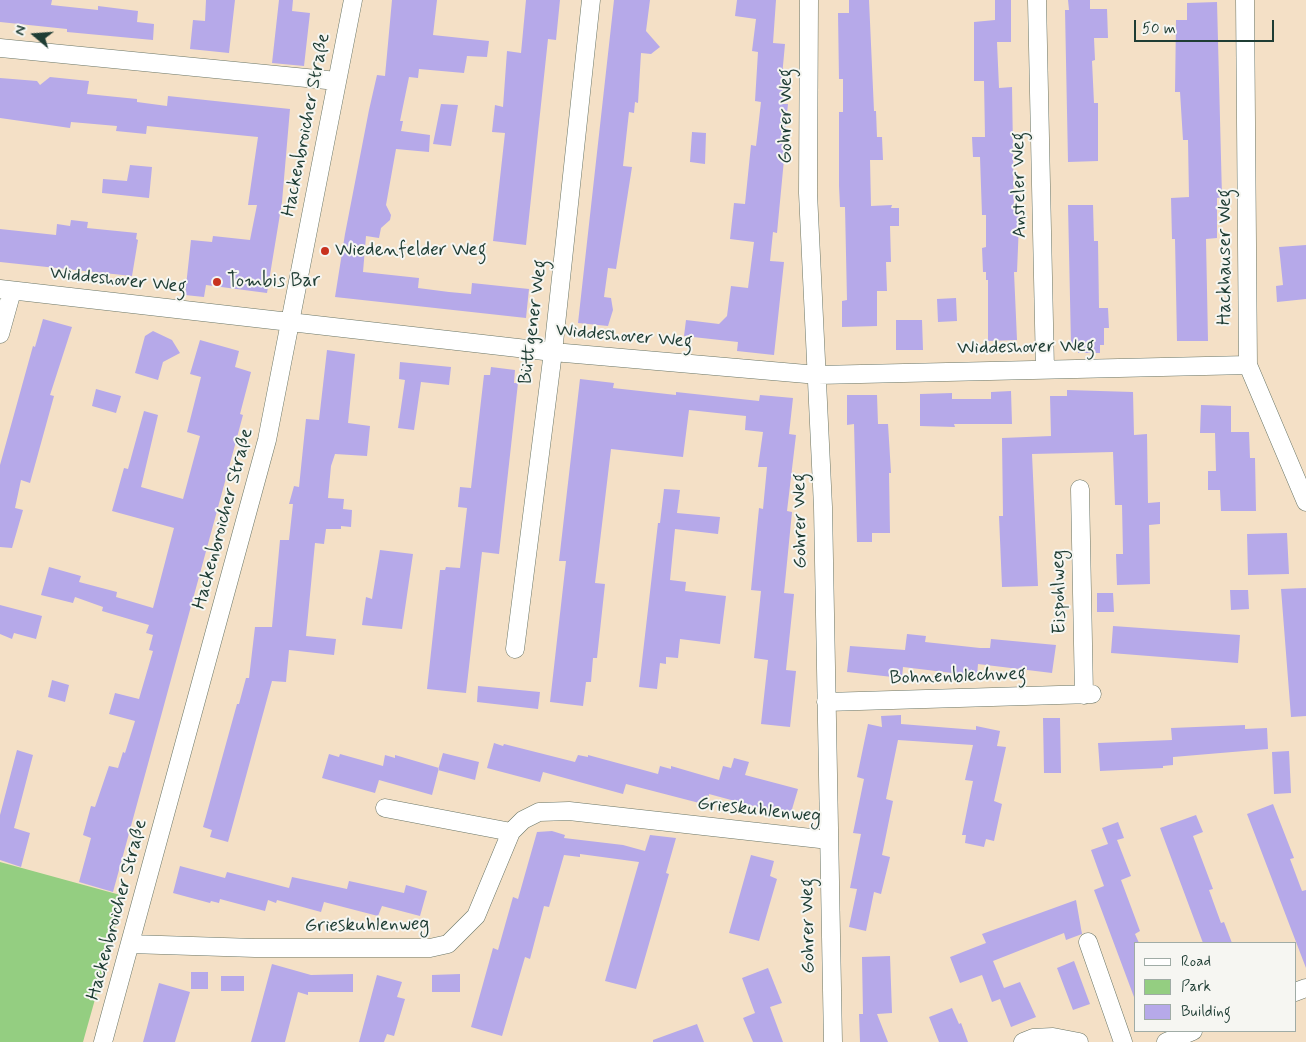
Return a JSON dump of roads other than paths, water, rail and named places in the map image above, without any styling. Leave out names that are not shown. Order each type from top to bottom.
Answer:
[{"type":"street","name":"Hackenbroicher Straße","points":[[103,1042],[267,440],[292,322],[353,0]]},
{"type":"street","name":"Büttgener Weg","points":[[515,649],[553,352],[591,0]]},
{"type":"street","name":"Gohrer Weg","points":[[809,0],[808,193],[818,375],[833,1042]]},
{"type":"street","name":"Ansteler Weg","points":[[1037,0],[1045,369]]},
{"type":"street","name":"Hackhauser Weg","points":[[1245,0],[1248,365],[1306,502]]},
{"type":"street","points":[[0,48],[337,82]]},
{"type":"street","points":[[0,334],[6,290]]},
{"type":"street","name":"Widdeshover Weg","points":[[6,290],[553,352],[818,375],[1248,365]]},
{"type":"street","name":"Eispohlweg","points":[[1080,489],[1088,694]]},
{"type":"street","name":"Bohnenblechweg","points":[[826,702],[1088,694]]},
{"type":"street","points":[[385,808],[512,832]]},
{"type":"street","name":"Grieskuhlenweg","points":[[130,944],[255,948],[430,948],[448,944],[476,916],[512,832],[523,820],[539,812],[569,811],[829,840]]},
{"type":"street","points":[[1088,942],[1123,1042]]},
{"type":"street","points":[[1166,1042],[1191,1032]]},
{"type":"street","points":[[1023,1042],[1032,1038],[1053,1037],[1078,1042]]},
{"type":"place","name":"Wiedenfelder Weg","points":[[325,251]]},
{"type":"place","name":"Tombis Bar","points":[[217,282]]}]
